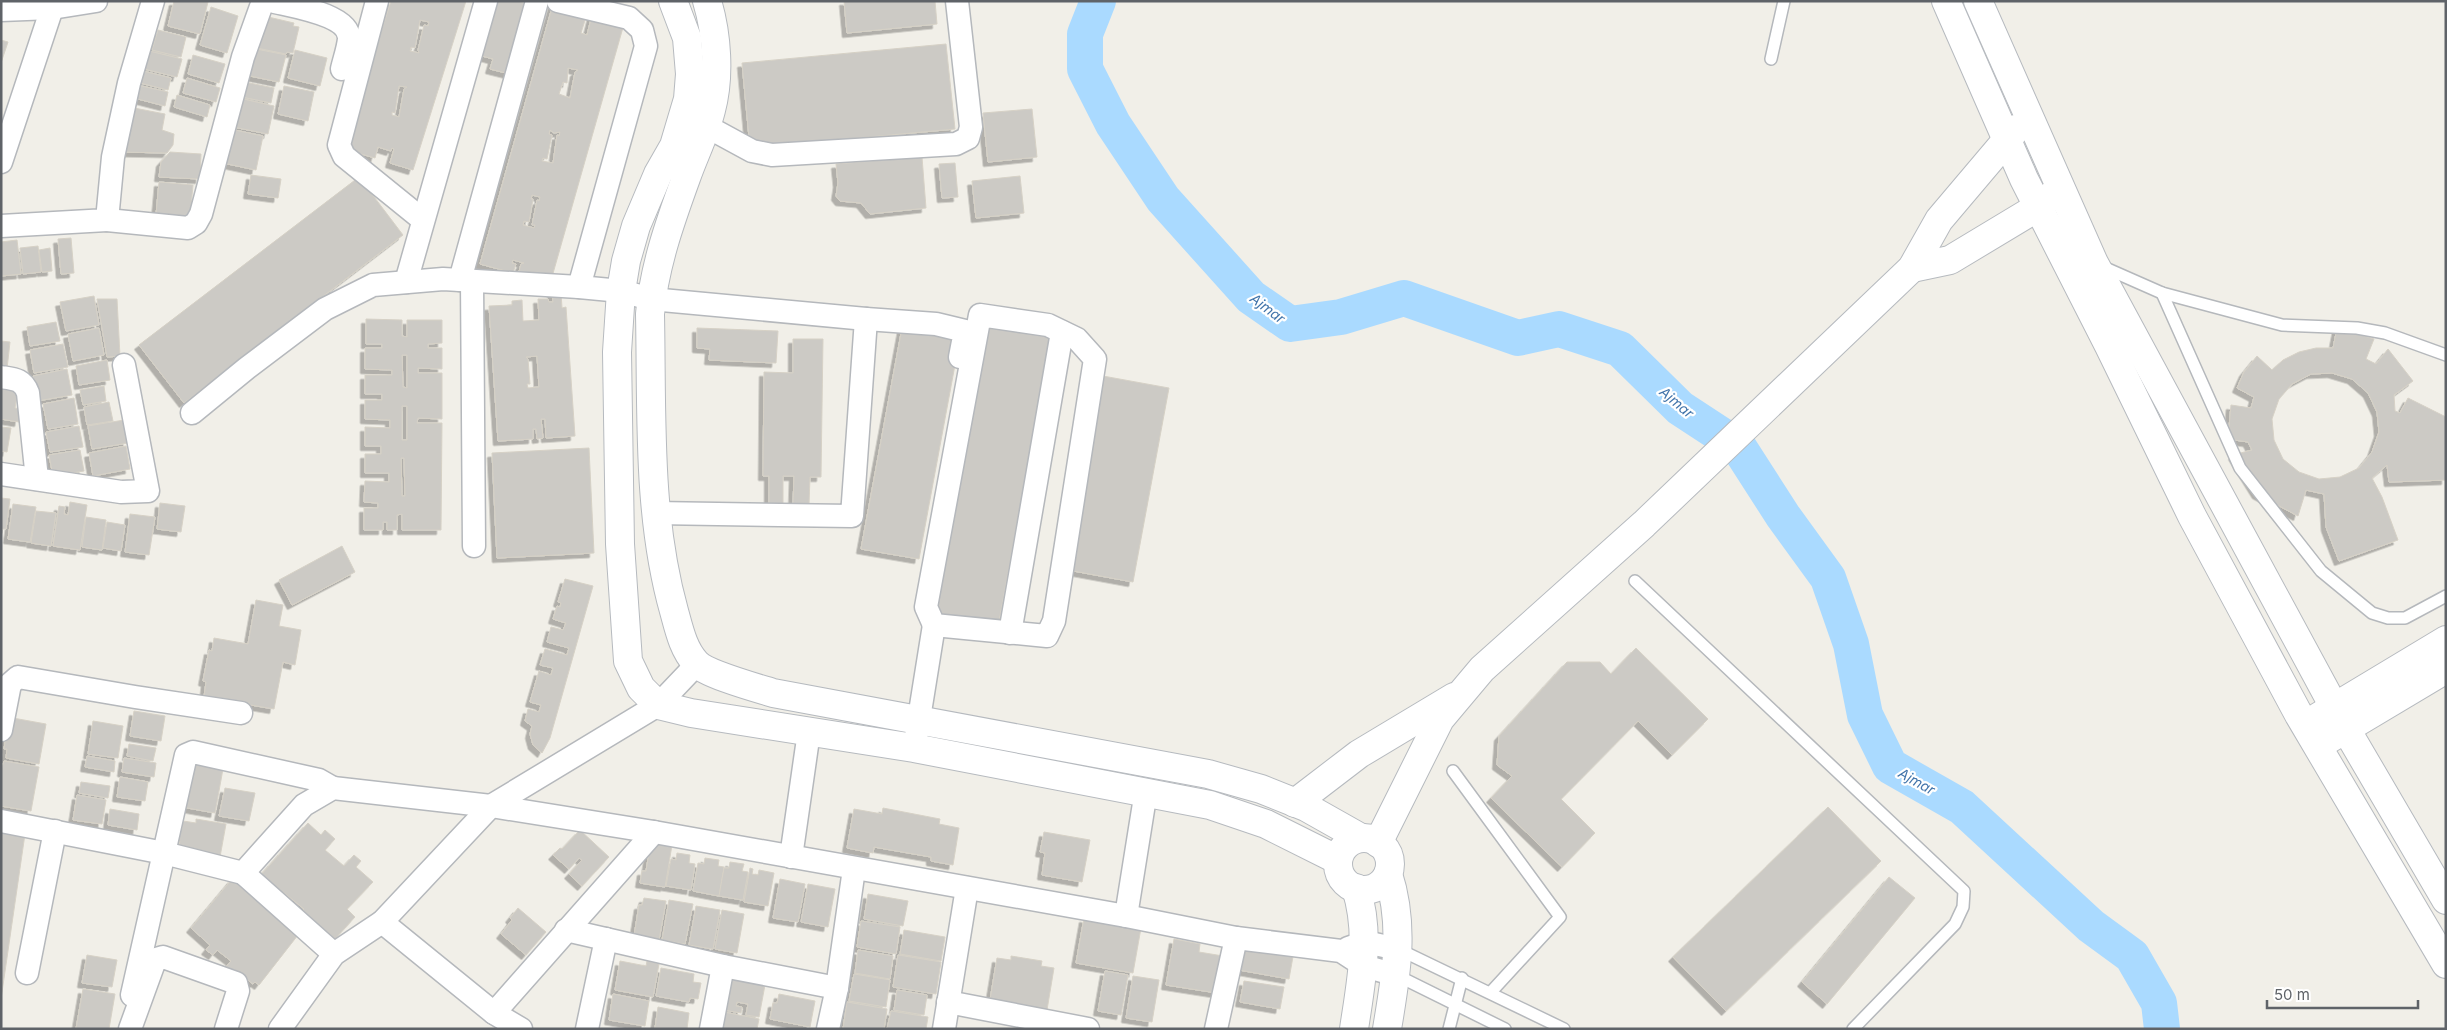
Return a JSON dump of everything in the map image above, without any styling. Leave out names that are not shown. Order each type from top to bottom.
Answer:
[{"type":"street","points":[[1,10],[52,8],[96,1]]},
{"type":"street","points":[[107,220],[113,158],[129,84],[153,1]]},
{"type":"street","points":[[1,226],[107,220],[188,228],[196,222],[201,214],[243,57],[263,1]]},
{"type":"street","points":[[271,1],[333,18],[343,24],[349,37],[342,69]]},
{"type":"street","points":[[377,1],[339,145],[344,156],[423,220]]},
{"type":"street","points":[[406,282],[486,1]]},
{"type":"street","points":[[474,546],[466,281],[537,1]]},
{"type":"street","points":[[558,1],[629,18],[642,30],[646,46],[578,286]]},
{"type":"street","points":[[673,1],[687,38],[690,74],[688,99],[695,121],[752,152],[772,155],[956,144],[968,138],[971,128],[957,1]]},
{"type":"street","points":[[707,1],[711,13],[716,74],[712,109],[695,121],[684,151],[651,299],[655,513],[668,591],[682,639],[697,664],[735,681],[773,693],[1208,774],[1261,789],[1295,803],[1370,841],[1388,857],[1388,874],[1399,922],[1397,962],[1387,1029]]},
{"type":"street","points":[[1946,1],[2006,140],[2038,207],[2109,346],[2192,516],[2312,735],[2446,964]]},
{"type":"street","points":[[1978,1],[2094,263],[2339,718],[2446,900]]},
{"type":"street","points":[[1,162],[52,8]]},
{"type":"street","points":[[1370,841],[1440,719],[1482,669],[1644,524],[1912,268],[1939,220],[2029,114]]},
{"type":"street","points":[[684,151],[658,174],[636,226],[626,261],[617,352],[617,450],[620,544],[628,661],[641,688],[658,705],[691,713],[914,748],[1146,791],[1210,805],[1266,824],[1338,860]]},
{"type":"street","points":[[1912,268],[1950,260],[2038,207],[2061,188]]},
{"type":"street","points":[[192,413],[324,309],[373,285],[406,282],[466,281],[578,286],[622,291],[651,299],[936,324],[965,331],[926,556]]},
{"type":"street","points":[[914,748],[934,625],[926,607],[980,315],[1048,326],[1077,339],[1094,359],[1054,621],[1047,636],[934,625]]},
{"type":"street","points":[[655,513],[852,516],[866,318]]},
{"type":"street","points":[[1010,633],[1062,332]]},
{"type":"street","points":[[1,474],[121,492],[148,490],[124,366]]},
{"type":"street","points":[[1,377],[18,380],[25,384],[28,392],[37,480]]},
{"type":"street","points":[[2312,735],[2339,718],[2446,640]]},
{"type":"street","points":[[290,1026],[334,954],[382,922],[491,806],[658,705],[697,664]]},
{"type":"street","points":[[2339,718],[2446,669]]},
{"type":"street","points":[[1,730],[10,684],[18,677],[241,713]]},
{"type":"street","points":[[1295,803],[1359,754],[1421,715],[1463,693]]},
{"type":"street","points":[[791,858],[809,732]]},
{"type":"street","points":[[132,995],[184,764],[189,752],[319,780],[333,788],[491,806],[654,832],[791,858],[1126,916],[1236,938],[1356,953],[1397,962]]},
{"type":"street","points":[[244,873],[304,805],[333,788]]},
{"type":"street","points":[[1126,916],[1146,791]]},
{"type":"street","points":[[1,821],[164,853],[244,873],[334,954]]},
{"type":"street","points":[[27,974],[55,832]]},
{"type":"street","points":[[494,1013],[654,832]]},
{"type":"street","points":[[1370,841],[1346,845],[1338,860],[1340,876],[1356,888],[1368,889],[1376,886],[1388,874]]},
{"type":"street","points":[[828,1029],[854,869]]},
{"type":"street","points":[[944,1029],[967,888]]},
{"type":"street","points":[[1354,1029],[1356,953],[1361,902],[1356,888]]},
{"type":"street","points":[[382,922],[494,1013],[521,1029]]},
{"type":"street","points":[[566,930],[723,966],[836,988]]},
{"type":"street","points":[[1216,1029],[1236,938]]},
{"type":"street","points":[[587,1029],[606,939]]},
{"type":"street","points":[[130,1029],[156,959],[163,957],[236,983],[238,991],[226,1029]]},
{"type":"street","points":[[711,1029],[723,966]]},
{"type":"street","points":[[948,1002],[1088,1029]]},
{"type":"lane","points":[[1771,59],[1784,1]]},
{"type":"lane","points":[[2094,263],[2162,293],[2282,325],[2357,328],[2385,333],[2446,355]]},
{"type":"lane","points":[[2162,293],[2240,468],[2321,571],[2372,613],[2388,618],[2405,618],[2446,596]]},
{"type":"lane","points":[[1635,581],[1964,890],[1963,908],[1955,924],[1853,1029]]},
{"type":"lane","points":[[1453,770],[1560,917],[1490,992]]},
{"type":"lane","points":[[1397,962],[1462,978],[1564,1029]]},
{"type":"lane","points":[[1397,962],[1454,1004],[1505,1029]]},
{"type":"lane","points":[[1450,1029],[1454,1004],[1462,978]]},
{"type":"building","points":[[174,1],[208,2],[200,34],[168,26]]},
{"type":"building","points":[[391,1],[466,1],[413,170],[390,163],[394,149],[392,148],[391,151],[378,147],[375,158],[344,149]],"holes":[[[420,20],[429,22],[428,26],[424,25],[418,50],[419,53],[410,51],[411,47],[415,48]],[[399,86],[407,87],[404,89],[399,117],[392,115],[392,112],[395,113]]]},
{"type":"building","points":[[490,1],[517,1],[530,5],[514,75],[490,69],[493,59],[475,54]]},
{"type":"building","points":[[844,1],[935,1],[937,24],[847,33]]},
{"type":"building","points":[[553,4],[587,14],[581,33],[587,35],[592,15],[624,24],[550,284],[518,275],[521,264],[524,263],[513,260],[512,263],[516,264],[513,273],[480,264]],"holes":[[[568,68],[578,70],[575,72],[570,98],[559,94],[563,82],[567,83]],[[550,130],[554,133],[560,132],[559,136],[557,135],[553,163],[542,161],[543,158],[547,159],[552,135],[549,134]],[[532,195],[540,197],[539,201],[537,200],[532,225],[535,225],[534,228],[523,225],[524,221],[529,222],[533,199],[531,199]]]},
{"type":"building","points":[[211,7],[238,16],[227,53],[200,45]]},
{"type":"building","points":[[264,16],[294,23],[293,26],[299,27],[293,53],[287,52],[286,54],[257,48]]},
{"type":"building","points":[[158,30],[186,37],[181,57],[152,50]]},
{"type":"building","points":[[1,40],[8,42],[1,63]]},
{"type":"building","points":[[946,44],[955,129],[750,148],[742,63]]},
{"type":"building","points":[[256,49],[286,55],[279,82],[250,76]]},
{"type":"building","points":[[295,50],[327,58],[320,86],[288,78]]},
{"type":"building","points":[[149,51],[182,59],[177,77],[144,69]]},
{"type":"building","points":[[193,55],[225,64],[219,83],[188,74]]},
{"type":"building","points":[[143,71],[171,78],[168,90],[140,83]]},
{"type":"building","points":[[187,78],[220,88],[216,102],[183,93]]},
{"type":"building","points":[[240,81],[274,88],[271,103],[237,96]]},
{"type":"building","points":[[137,85],[168,92],[165,106],[134,98]]},
{"type":"building","points":[[284,86],[314,92],[308,121],[278,114]]},
{"type":"building","points":[[177,95],[210,105],[207,117],[174,107]]},
{"type":"building","points":[[239,98],[274,106],[268,134],[233,127]]},
{"type":"building","points":[[129,107],[165,114],[162,130],[174,134],[173,145],[167,153],[121,152]]},
{"type":"building","points":[[1032,109],[1037,157],[988,162],[983,113]]},
{"type":"building","points":[[230,129],[263,136],[256,170],[223,163]]},
{"type":"building","points":[[170,152],[201,154],[200,179],[159,177],[161,162]]},
{"type":"building","points":[[922,157],[926,208],[870,214],[861,203],[840,201],[836,196],[838,183],[836,164]]},
{"type":"building","points":[[955,163],[958,197],[942,198],[939,164]]},
{"type":"building","points":[[251,175],[281,179],[278,198],[248,194]]},
{"type":"building","points":[[1020,176],[1024,213],[976,218],[972,181]]},
{"type":"building","points":[[359,177],[403,235],[184,403],[139,345]]},
{"type":"building","points":[[159,182],[193,185],[190,218],[156,215]]},
{"type":"building","points":[[71,238],[74,273],[61,274],[58,239]]},
{"type":"building","points":[[17,240],[21,274],[1,276],[1,242]]},
{"type":"building","points":[[38,246],[41,272],[23,274],[20,248]]},
{"type":"building","points":[[50,248],[52,271],[42,272],[39,250]]},
{"type":"building","points":[[552,292],[561,292],[562,308],[566,307],[575,436],[546,438],[545,419],[541,419],[543,438],[537,439],[536,429],[533,429],[533,439],[498,441],[489,306],[512,305],[512,301],[522,300],[523,321],[539,320],[538,299],[548,299],[549,302],[553,302]],"holes":[[[537,356],[539,387],[528,388],[527,384],[530,384],[528,359],[526,357]]]},
{"type":"building","points":[[94,296],[99,325],[66,331],[60,302]]},
{"type":"building","points":[[97,299],[117,299],[120,356],[107,357]]},
{"type":"building","points":[[366,319],[402,320],[402,336],[407,337],[407,320],[442,320],[442,343],[428,344],[428,348],[442,348],[442,369],[418,368],[418,373],[442,373],[442,419],[418,418],[417,423],[442,423],[441,530],[402,530],[402,514],[397,515],[397,530],[387,530],[387,522],[383,522],[383,530],[364,530],[364,508],[378,508],[378,503],[364,502],[365,481],[389,482],[389,473],[365,473],[365,454],[381,454],[381,446],[365,446],[365,427],[390,428],[390,420],[365,419],[365,400],[382,400],[382,394],[365,394],[365,375],[392,375],[392,370],[365,369],[365,348],[382,348],[382,344],[366,344]],"holes":[[[402,355],[407,355],[407,388],[403,387]],[[402,406],[407,406],[407,440],[402,440]],[[401,458],[404,458],[405,496],[402,496]]]},
{"type":"building","points":[[987,321],[1052,333],[998,627],[933,615]]},
{"type":"building","points":[[56,322],[60,341],[30,346],[27,327]]},
{"type":"building","points":[[99,328],[104,355],[73,361],[68,334]]},
{"type":"building","points":[[697,328],[778,331],[776,363],[709,360],[710,349],[697,348]]},
{"type":"building","points":[[902,328],[960,338],[919,559],[861,549]]},
{"type":"building","points":[[2337,328],[2374,339],[2366,359],[2376,364],[2388,349],[2413,381],[2394,395],[2395,411],[2400,413],[2408,398],[2446,417],[2446,480],[2389,482],[2387,465],[2372,478],[2382,497],[2398,540],[2339,561],[2326,527],[2324,494],[2306,490],[2298,516],[2257,494],[2233,455],[2252,450],[2248,442],[2228,439],[2231,405],[2251,408],[2254,397],[2237,388],[2244,372],[2257,356],[2272,370],[2283,360],[2299,352],[2316,348],[2333,348]],"holes":[[[2332,373],[2352,379],[2368,393],[2377,412],[2379,432],[2372,452],[2359,468],[2340,477],[2319,479],[2299,472],[2283,459],[2274,440],[2272,419],[2279,399],[2292,384],[2311,374]]]},
{"type":"building","points":[[793,339],[823,339],[821,477],[810,477],[809,505],[793,505],[794,476],[783,476],[783,507],[769,507],[769,476],[763,476],[764,372],[793,373]]},
{"type":"building","points":[[1,341],[10,342],[7,369],[1,369]]},
{"type":"building","points":[[63,344],[68,367],[34,373],[30,350]]},
{"type":"building","points":[[107,360],[110,380],[79,385],[76,366]]},
{"type":"building","points":[[67,369],[72,395],[37,401],[33,376]]},
{"type":"building","points":[[1103,376],[1169,388],[1133,582],[1068,570]]},
{"type":"building","points":[[104,386],[106,401],[83,405],[80,390]]},
{"type":"building","points":[[1,388],[18,390],[15,408],[21,409],[19,422],[1,419]]},
{"type":"building","points":[[74,398],[78,424],[48,429],[43,404]]},
{"type":"building","points":[[109,402],[113,421],[87,425],[84,407]]},
{"type":"building","points":[[124,420],[128,443],[92,449],[88,426]]},
{"type":"building","points":[[79,426],[83,447],[50,452],[46,432]]},
{"type":"building","points":[[1,427],[11,428],[7,452],[1,451]]},
{"type":"building","points":[[126,446],[130,469],[93,476],[89,453]]},
{"type":"building","points":[[589,448],[594,553],[497,558],[492,453]]},
{"type":"building","points":[[80,450],[84,471],[53,476],[49,455]]},
{"type":"building","points":[[1,498],[10,499],[6,529],[1,529]]},
{"type":"building","points":[[70,502],[87,505],[80,550],[53,546],[59,506],[65,507],[64,514],[68,515]]},
{"type":"building","points":[[160,503],[185,506],[181,532],[157,529]]},
{"type":"building","points":[[13,504],[36,507],[30,542],[8,539]]},
{"type":"building","points":[[36,511],[56,513],[51,546],[31,543]]},
{"type":"building","points":[[130,514],[155,517],[149,555],[125,552]]},
{"type":"building","points":[[86,517],[106,520],[102,550],[82,547]]},
{"type":"building","points":[[107,522],[125,525],[121,551],[103,548]]},
{"type":"building","points":[[342,546],[355,572],[292,605],[279,580]]},
{"type":"building","points":[[565,579],[593,586],[550,738],[542,753],[533,745],[530,734],[532,726],[525,721],[528,709],[539,712],[541,705],[530,702],[539,671],[551,675],[553,668],[540,665],[545,649],[567,655],[569,648],[547,642],[551,627],[563,630],[566,623],[553,619],[557,606],[560,607],[561,603],[558,602]]},
{"type":"building","points":[[256,600],[283,605],[279,626],[301,630],[295,665],[283,662],[274,709],[204,697],[206,682],[203,681],[209,650],[212,651],[214,638],[248,644]]},
{"type":"building","points":[[1636,648],[1708,719],[1672,755],[1638,721],[1561,799],[1595,833],[1562,867],[1491,798],[1512,776],[1497,765],[1499,736],[1567,662],[1600,662],[1611,674]]},
{"type":"building","points":[[134,711],[165,716],[161,741],[130,736]]},
{"type":"building","points":[[13,718],[46,724],[39,764],[6,758],[7,749],[4,749],[7,729]]},
{"type":"building","points":[[93,721],[123,726],[118,758],[88,754]]},
{"type":"building","points":[[129,744],[156,748],[153,761],[127,756]]},
{"type":"building","points":[[87,756],[115,761],[114,772],[85,767]]},
{"type":"building","points":[[124,758],[156,763],[154,777],[122,772]]},
{"type":"building","points":[[4,761],[39,767],[31,811],[1,806],[1,770]]},
{"type":"building","points":[[190,763],[223,769],[215,813],[182,807]]},
{"type":"building","points":[[120,777],[148,782],[145,801],[117,797]]},
{"type":"building","points":[[81,782],[110,786],[108,798],[79,793]]},
{"type":"building","points":[[225,788],[255,793],[249,821],[219,816]]},
{"type":"building","points":[[77,795],[106,800],[102,824],[73,820]]},
{"type":"building","points":[[1828,807],[1881,861],[1726,1011],[1673,957]]},
{"type":"building","points":[[883,808],[940,819],[939,824],[959,828],[953,865],[931,861],[931,857],[874,847],[873,853],[847,848],[854,809],[882,814]]},
{"type":"building","points":[[110,809],[139,814],[137,830],[108,825]]},
{"type":"building","points":[[196,819],[226,824],[220,857],[178,849],[180,841],[174,840],[175,828],[182,829],[183,821],[196,823]]},
{"type":"building","points":[[308,823],[321,835],[325,830],[335,839],[325,850],[344,866],[354,855],[361,861],[356,867],[373,882],[347,909],[355,917],[335,939],[327,932],[324,935],[297,918],[304,909],[283,892],[276,900],[259,877]]},
{"type":"building","points":[[580,830],[609,857],[582,886],[569,874],[582,860],[579,858],[569,869],[553,855],[560,848],[562,849]]},
{"type":"building","points":[[1,831],[25,834],[1,999]]},
{"type":"building","points":[[1044,832],[1090,840],[1082,882],[1042,875],[1045,853],[1040,852]]},
{"type":"building","points":[[648,841],[672,845],[665,887],[640,883],[642,871],[646,871],[649,853]]},
{"type":"building","points":[[677,853],[690,855],[689,863],[695,864],[691,890],[666,886],[671,859],[676,860]]},
{"type":"building","points":[[705,858],[719,860],[718,866],[724,867],[719,896],[693,891],[698,863],[704,864]]},
{"type":"building","points":[[730,862],[744,864],[742,871],[748,872],[743,900],[719,896],[724,868],[729,868]]},
{"type":"building","points":[[750,868],[753,869],[752,874],[758,875],[759,870],[774,873],[768,906],[744,902]]},
{"type":"building","points":[[1889,877],[1915,898],[1827,1004],[1802,982]]},
{"type":"building","points":[[233,878],[298,935],[259,985],[255,982],[253,984],[234,969],[232,971],[226,967],[231,961],[217,950],[213,955],[206,950],[210,945],[191,928]]},
{"type":"building","points":[[780,879],[805,884],[798,922],[773,918]]},
{"type":"building","points":[[808,884],[835,889],[828,927],[801,922]]},
{"type":"building","points":[[868,894],[908,901],[903,926],[864,919]]},
{"type":"building","points":[[644,898],[666,901],[659,940],[634,936],[639,905],[642,905]]},
{"type":"building","points":[[669,900],[693,904],[685,944],[662,940]]},
{"type":"building","points":[[696,906],[720,910],[713,949],[689,945]]},
{"type":"building","points":[[518,908],[546,932],[526,955],[501,934],[512,920],[510,918]]},
{"type":"building","points":[[722,910],[744,914],[737,953],[715,949]]},
{"type":"building","points":[[1084,918],[1141,928],[1133,973],[1076,963]]},
{"type":"building","points":[[861,921],[900,927],[896,954],[857,947]]},
{"type":"building","points":[[904,930],[945,937],[941,961],[900,954]]},
{"type":"building","points":[[1174,939],[1200,944],[1199,952],[1223,956],[1217,993],[1166,985]]},
{"type":"building","points":[[1245,942],[1294,951],[1289,979],[1239,970]]},
{"type":"building","points":[[858,950],[893,956],[890,979],[855,973]]},
{"type":"building","points":[[87,955],[117,960],[112,987],[82,983]]},
{"type":"building","points":[[898,955],[941,962],[936,994],[893,987]]},
{"type":"building","points":[[1011,956],[1042,961],[1041,966],[1054,968],[1047,1010],[990,1000],[997,958],[1011,960]]},
{"type":"building","points":[[620,961],[646,966],[647,961],[659,964],[653,997],[615,990]]},
{"type":"building","points":[[661,968],[694,974],[693,982],[701,983],[698,999],[690,998],[689,1002],[656,996]]},
{"type":"building","points":[[1105,971],[1128,975],[1121,1015],[1098,1011]]},
{"type":"building","points":[[854,974],[890,980],[886,1007],[849,1001]]},
{"type":"building","points":[[1133,976],[1159,980],[1152,1022],[1126,1018]]},
{"type":"building","points":[[731,979],[765,985],[759,1017],[746,1015],[748,1004],[737,1002],[736,1006],[742,1007],[741,1013],[724,1010]]},
{"type":"building","points":[[1244,981],[1284,987],[1280,1009],[1240,1002]]},
{"type":"building","points":[[83,989],[115,994],[109,1029],[76,1029]]},
{"type":"building","points":[[897,990],[927,995],[924,1015],[894,1010]]},
{"type":"building","points":[[613,994],[649,1001],[645,1026],[609,1020]]},
{"type":"building","points":[[779,994],[815,1001],[810,1027],[770,1019],[773,1003],[777,1003]]},
{"type":"building","points":[[847,1002],[887,1009],[884,1029],[843,1029]]},
{"type":"building","points":[[658,1007],[689,1013],[687,1029],[655,1028]]},
{"type":"building","points":[[891,1011],[928,1017],[926,1029],[887,1029]]},
{"type":"building","points":[[724,1012],[759,1019],[757,1029],[721,1029]]},
{"type":"waterway","name":"Ajmar","points":[[1098,1],[1085,34],[1085,69],[1113,124],[1163,199],[1251,297],[1290,324],[1341,317],[1404,298],[1518,338],[1559,329],[1620,349],[1680,408],[1738,446],[1783,516],[1828,578],[1851,644],[1865,715],[1890,766],[1962,807],[2091,926],[2132,956],[2159,1003],[2162,1029]]}]
